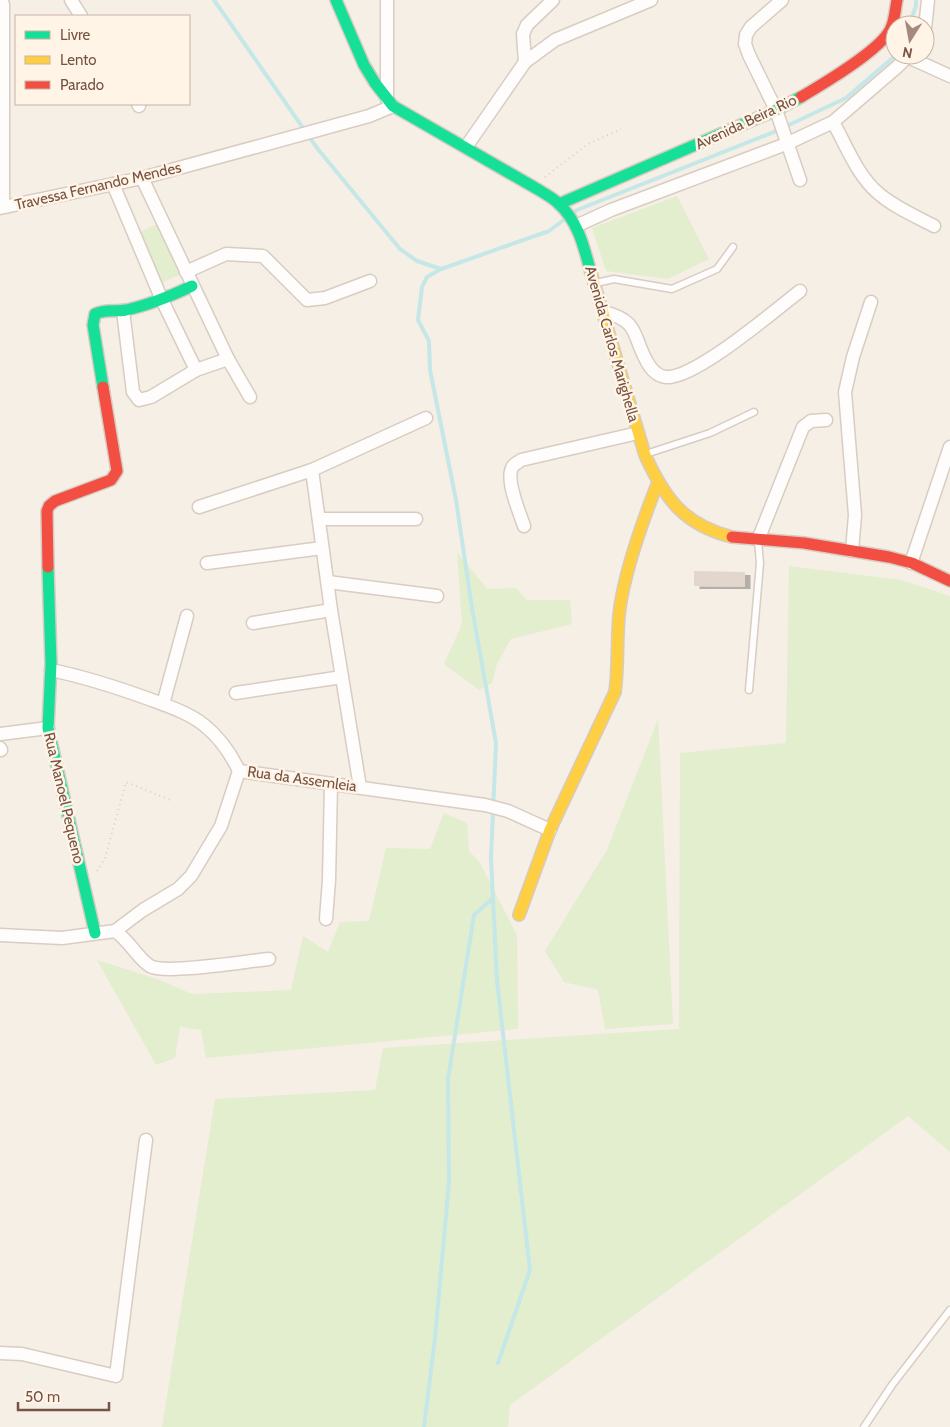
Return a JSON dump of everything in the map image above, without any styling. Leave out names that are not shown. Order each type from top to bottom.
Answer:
[{"type":"street","points":[[71,0],[80,15]]},
{"type":"street","name":"Avenida Carlos Marighella","points":[[336,0],[364,65],[390,103],[423,124],[533,186],[562,208],[574,224],[604,312],[645,454],[658,482],[675,506],[694,522],[720,533],[758,540],[806,543],[852,550],[911,563],[950,581]]},
{"type":"street","points":[[387,0],[390,103]]},
{"type":"street","points":[[525,62],[523,34],[527,25],[552,0]]},
{"type":"street","points":[[466,147],[525,62],[555,40],[651,0]]},
{"type":"street","points":[[782,0],[751,27],[746,35],[745,44],[776,110],[786,144],[800,180]]},
{"type":"street","name":"Avenida Beira Rio","points":[[562,208],[776,110],[844,71],[881,42],[889,32],[894,20],[897,0]]},
{"type":"street","points":[[926,15],[928,0]]},
{"type":"street","name":"Travessa Fernando Mendes","points":[[3,1],[1,208],[142,178],[369,116],[390,103]]},
{"type":"street","name":"Avenida Beira Rio","points":[[574,224],[786,144],[833,122],[898,65]]},
{"type":"street","points":[[927,65],[950,76]]},
{"type":"street","points":[[833,122],[863,177],[877,192],[896,206],[934,226]]},
{"type":"street","points":[[142,178],[228,360],[250,397]]},
{"type":"street","points":[[113,184],[162,300],[196,370]]},
{"type":"street","points":[[186,272],[226,254],[263,256],[307,300],[325,298],[370,281]]},
{"type":"street","points":[[192,286],[162,300],[123,311],[134,392],[139,400],[151,397],[196,370],[228,360]]},
{"type":"street","points":[[604,312],[621,316],[631,326],[646,361],[656,374],[666,377],[684,373],[722,351],[800,291]]},
{"type":"street","points":[[852,550],[855,515],[845,392],[853,357],[871,302]]},
{"type":"street","name":"Rua Manoel Pequeno","points":[[94,933],[48,728],[51,670],[47,511],[49,506],[56,500],[111,480],[117,471],[93,326],[95,314],[123,311]]},
{"type":"street","points":[[199,508],[312,470],[426,418]]},
{"type":"street","points":[[758,540],[803,427],[811,421],[826,420]]},
{"type":"street","points":[[524,526],[510,483],[513,465],[521,460],[638,433]]},
{"type":"street","points":[[911,563],[950,447]]},
{"type":"street","points":[[312,470],[331,610],[360,787]]},
{"type":"street","points":[[519,915],[550,830],[615,692],[618,671],[620,610],[624,586],[649,504],[658,482]]},
{"type":"street","points":[[319,519],[416,519]]},
{"type":"street","points":[[207,563],[322,548]]},
{"type":"street","points":[[328,582],[437,596]]},
{"type":"street","points":[[253,623],[331,610]]},
{"type":"street","points":[[163,704],[187,616]]},
{"type":"street","name":"Rua da Assemleia","points":[[51,670],[86,677],[163,704],[204,725],[220,741],[239,770],[485,805],[508,811],[550,830]]},
{"type":"street","points":[[236,693],[342,677]]},
{"type":"street","points":[[0,734],[48,728]]},
{"type":"street","points":[[0,935],[62,938],[115,931],[143,910],[178,889],[191,876],[221,826],[239,770]]},
{"type":"street","points":[[326,919],[329,880],[331,784]]},
{"type":"street","points":[[115,931],[121,935],[148,966],[158,970],[269,959]]},
{"type":"street","points":[[0,1352],[22,1354],[116,1376],[146,1140]]},
{"type":"lane","points":[[595,283],[614,279],[672,289],[717,269],[733,247]]},
{"type":"lane","points":[[645,454],[710,433],[754,412]]},
{"type":"lane","points":[[749,690],[760,563],[758,540]]},
{"type":"lane","points":[[864,1427],[892,1385],[950,1310]]},
{"type":"path","points":[[533,186],[588,144],[621,129]]},
{"type":"path","points":[[85,890],[105,858],[126,782],[173,801]]},
{"type":"green space","points":[[677,196],[709,259],[668,279],[606,271],[592,228]]},
{"type":"green space","points":[[157,224],[181,274],[157,285],[133,236]]},
{"type":"green space","points":[[457,552],[487,589],[516,588],[527,600],[570,600],[572,624],[511,639],[497,664],[492,683],[479,690],[444,664],[462,624]]},
{"type":"green space","points":[[789,566],[901,580],[950,596],[950,1152],[908,1116],[510,1405],[508,1427],[162,1427],[215,1099],[375,1090],[383,1048],[679,1029],[680,753],[786,743]]},
{"type":"green space","points":[[658,719],[673,1024],[605,1029],[598,990],[564,982],[545,951],[607,850]]},
{"type":"green space","points":[[444,813],[467,823],[469,851],[479,861],[517,935],[518,1029],[206,1058],[201,1030],[180,1027],[175,1058],[156,1065],[97,960],[157,979],[192,994],[291,990],[303,936],[328,952],[340,922],[369,921],[386,848],[430,849]]},
{"type":"building","points":[[694,571],[745,572],[745,587],[694,586]]},
{"type":"waterway","points":[[214,0],[317,148],[400,249],[417,261],[441,269]]},
{"type":"waterway","points":[[913,15],[916,0]]},
{"type":"waterway","points":[[572,214],[577,210],[774,132],[846,98],[885,64]]},
{"type":"waterway","points":[[498,1363],[530,1270],[497,981],[491,858],[496,743],[472,608],[456,500],[430,370],[429,341],[418,320],[422,287],[427,277],[441,269],[549,231],[565,219]]},
{"type":"waterway","points":[[424,1427],[435,1338],[449,1182],[448,1079],[474,915],[493,898]]},
{"type":"traffic: fast","points":[[336,0],[364,65],[393,106],[556,201],[565,210],[576,227],[591,273]]},
{"type":"traffic: fast","points":[[559,204],[776,110],[801,97]]},
{"type":"traffic: fast","points":[[103,387],[93,325],[95,314],[143,306],[192,286]]},
{"type":"traffic: fast","points":[[48,567],[51,663],[48,728],[95,933]]},
{"type":"traffic: slow","points":[[591,273],[645,455],[660,485],[678,508],[689,517],[715,532],[732,537]]},
{"type":"traffic: slow","points":[[519,915],[550,830],[615,692],[620,607],[626,576],[658,482]]},
{"type":"traffic: jam","points":[[801,97],[875,48],[890,30],[897,0]]},
{"type":"traffic: jam","points":[[48,567],[47,511],[49,506],[55,501],[111,480],[117,471],[103,387]]},
{"type":"traffic: jam","points":[[732,537],[804,543],[889,557],[912,563],[950,581]]}]
